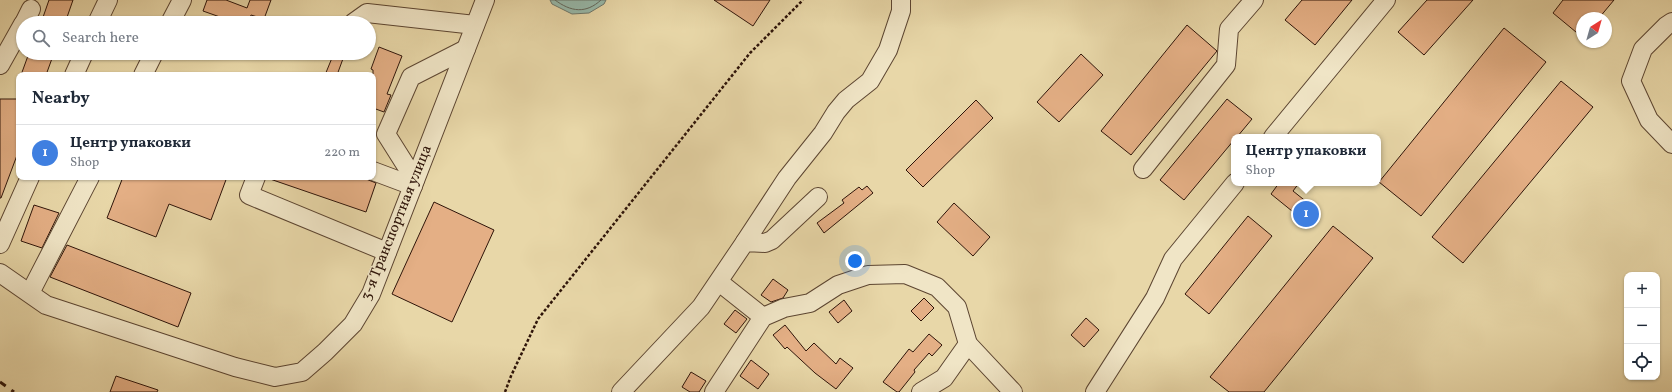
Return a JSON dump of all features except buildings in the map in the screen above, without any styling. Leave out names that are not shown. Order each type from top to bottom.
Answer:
[{"type":"street","points":[[100,16],[108,0]]},
{"type":"street","points":[[174,16],[182,0]]},
{"type":"street","name":"3-я Транспортная улица","points":[[0,273],[46,304],[235,367],[275,377],[302,372],[353,324],[371,294],[485,0]]},
{"type":"street","points":[[621,392],[701,307],[787,178],[823,133],[836,112],[846,100],[870,81],[888,50],[901,12],[901,0]]},
{"type":"street","points":[[1143,169],[1226,65],[1229,30],[1254,0]]},
{"type":"street","points":[[1275,134],[1386,0]]},
{"type":"street","points":[[363,16],[367,13],[475,25]]},
{"type":"street","points":[[1672,22],[1643,49],[1632,81],[1649,120],[1672,144]]},
{"type":"street","points":[[0,65],[16,37]]},
{"type":"street","points":[[414,183],[386,134],[411,77],[466,49]]},
{"type":"street","points":[[75,72],[81,60]]},
{"type":"street","points":[[144,72],[150,60]]},
{"type":"street","points":[[376,172],[414,183]]},
{"type":"street","points":[[0,244],[29,180]]},
{"type":"street","points":[[30,293],[88,180]]},
{"type":"street","points":[[255,180],[249,196],[387,252]]},
{"type":"street","points":[[1095,392],[1154,298],[1174,258],[1233,186]]},
{"type":"street","points":[[745,242],[765,243],[772,240],[818,197]]},
{"type":"street","points":[[714,392],[763,317],[784,308],[810,303],[838,286],[868,275],[905,274],[937,287],[957,308],[968,344],[1013,392]]},
{"type":"street","points":[[718,282],[763,317]]},
{"type":"street","points":[[921,392],[944,378],[968,344]]},
{"type":"path","points":[[505,392],[538,319],[750,53],[804,0]]},
{"type":"water","points":[[550,0],[606,0],[604,4],[589,13],[572,14],[552,4]]},
{"type":"railway","points":[[0,382],[14,392]]},
{"type":"place","name":"Центр упаковки","points":[[1306,214]]}]
